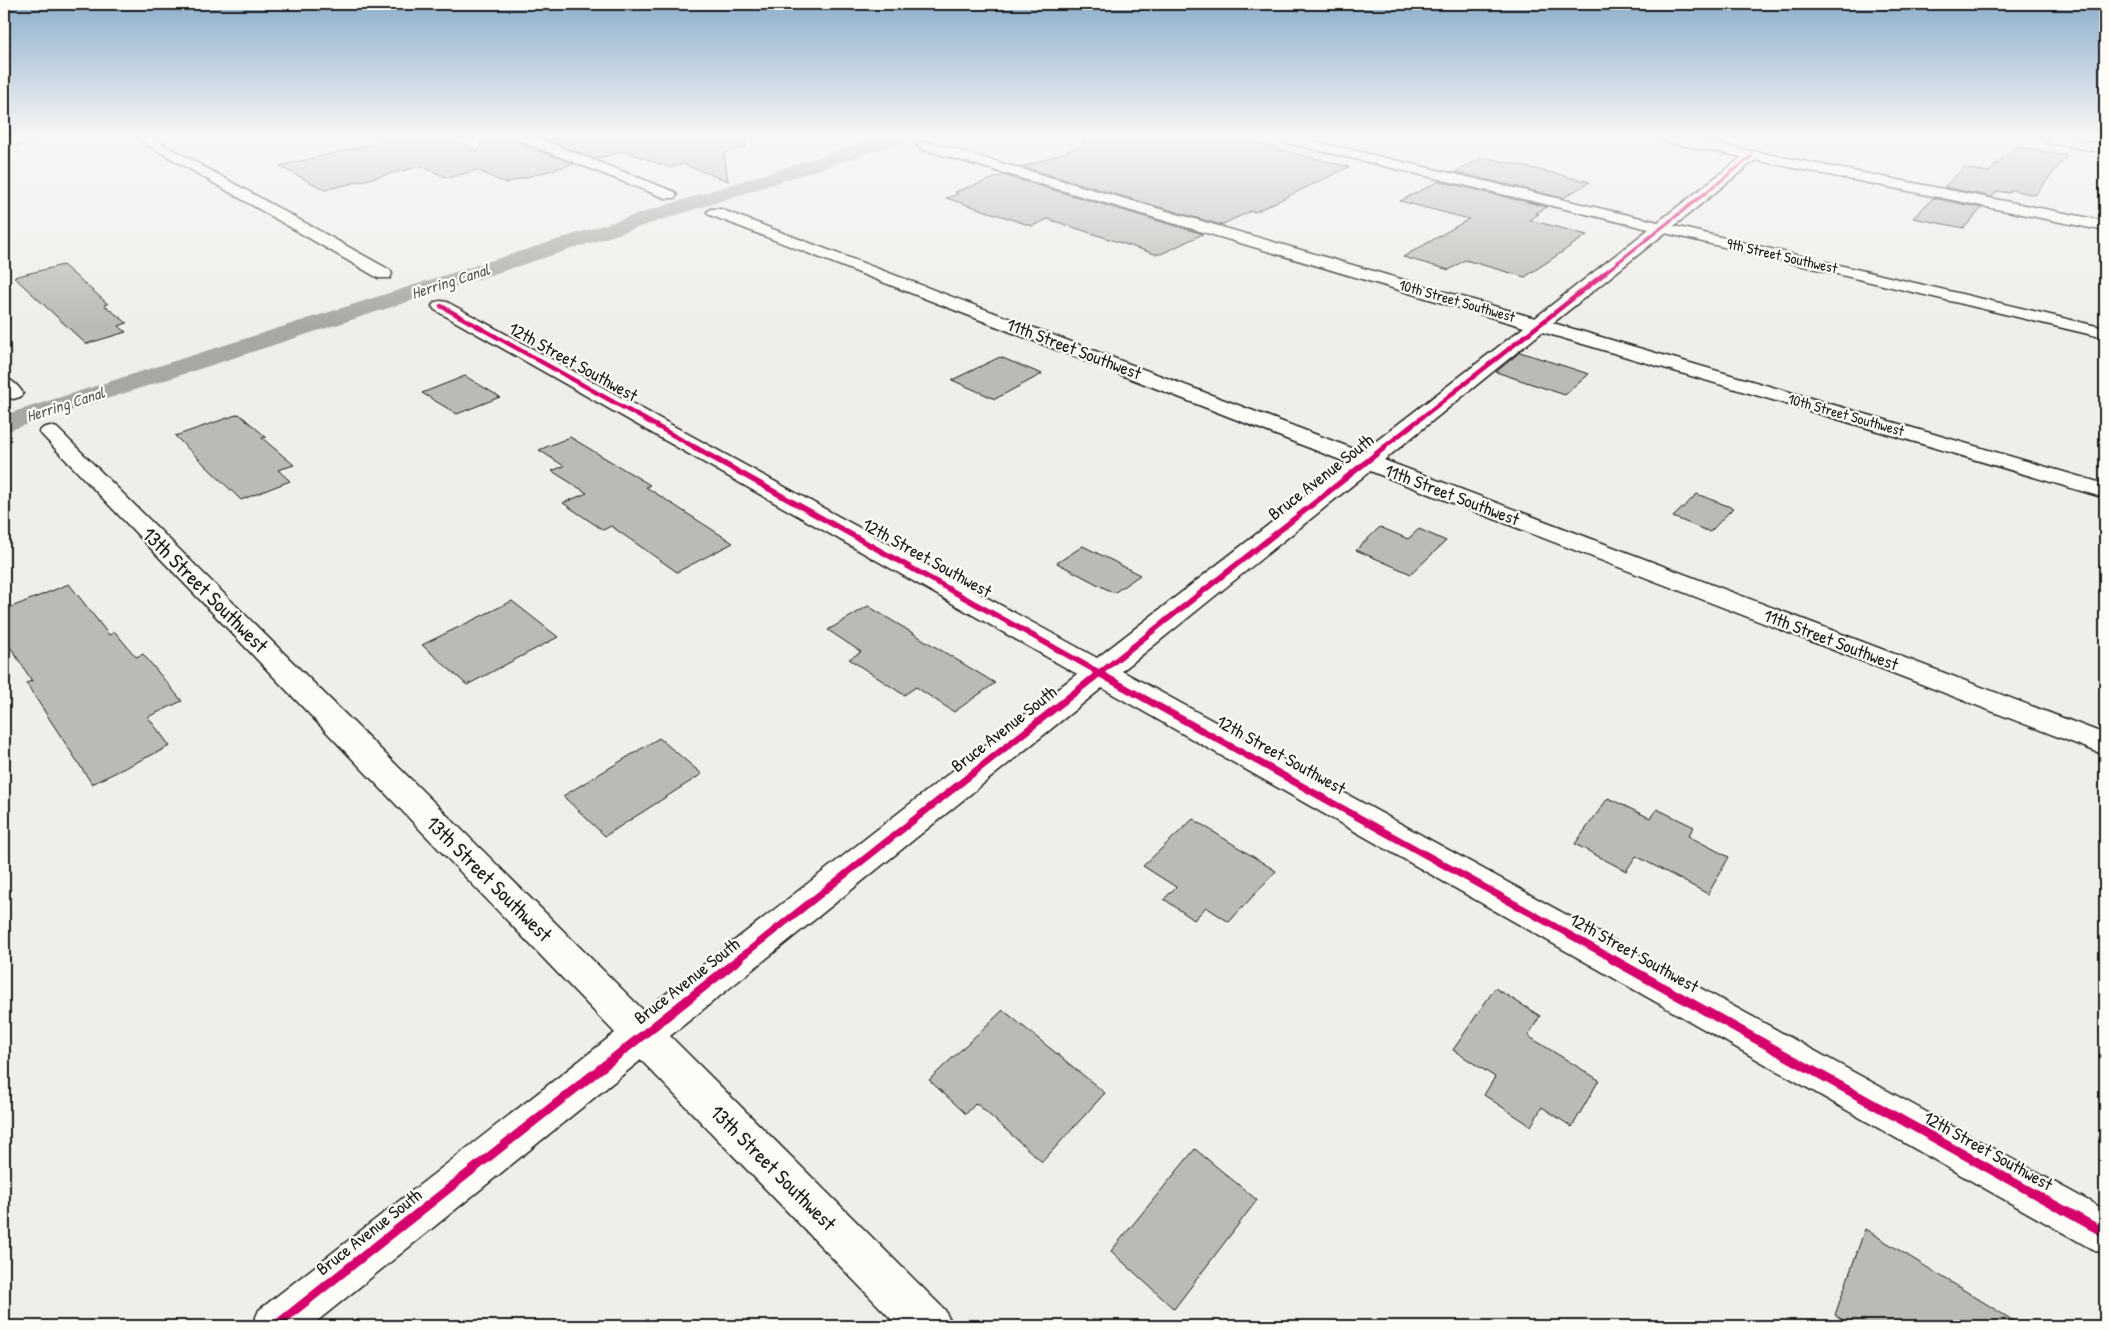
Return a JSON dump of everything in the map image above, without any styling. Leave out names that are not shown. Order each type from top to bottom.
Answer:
[{"type":"street","points":[[252,200],[384,274]]},
{"type":"street","name":"10th Street Southwest","points":[[1112,200],[2105,491]]},
{"type":"street","name":"9th Street Southwest","points":[[1543,200],[2105,333]]},
{"type":"street","name":"Bruce Avenue South","points":[[275,1326],[1365,461],[1619,263],[1696,200]]},
{"type":"street","points":[[1974,200],[2105,226]]},
{"type":"street","name":"11th Street Southwest","points":[[716,212],[2105,745]]},
{"type":"street","name":"12th Street Southwest","points":[[441,306],[2105,1233]]},
{"type":"street","name":"13th Street Southwest","points":[[50,432],[929,1326]]},
{"type":"building","points":[[952,200],[1088,200],[1203,234],[1161,254],[1155,254],[1048,219],[1032,226]]},
{"type":"building","points":[[1136,200],[1280,200],[1221,225]]},
{"type":"building","points":[[1518,200],[1547,207],[1536,213],[1539,214],[1530,220],[1587,235],[1525,277],[1465,260],[1449,270],[1403,257],[1469,219],[1400,201]]},
{"type":"building","points":[[1931,200],[1943,200],[1982,208],[1964,228],[1913,218]]},
{"type":"building","points":[[63,265],[108,304],[104,305],[127,323],[119,326],[126,332],[86,344],[14,277]]},
{"type":"building","points":[[1520,352],[1589,374],[1565,395],[1496,372]]},
{"type":"building","points":[[1000,357],[1042,374],[995,399],[952,380]]},
{"type":"building","points":[[465,376],[500,397],[457,414],[422,393]]},
{"type":"building","points":[[239,414],[266,437],[262,438],[294,465],[278,470],[290,481],[241,500],[175,436]]},
{"type":"building","points":[[570,437],[650,485],[646,487],[733,543],[677,572],[611,526],[603,530],[563,503],[587,493],[552,471],[564,466],[539,450]]},
{"type":"building","points":[[1697,494],[1733,508],[1710,532],[1673,517]]},
{"type":"building","points":[[1380,527],[1408,539],[1419,529],[1446,541],[1411,574],[1356,550]]},
{"type":"building","points":[[1083,546],[1140,575],[1114,593],[1057,563]]},
{"type":"building","points":[[69,584],[109,635],[115,632],[136,657],[143,654],[182,701],[148,717],[170,746],[92,784],[26,683],[32,681],[4,637],[4,610]]},
{"type":"building","points":[[512,601],[558,637],[467,685],[422,645]]},
{"type":"building","points":[[868,606],[995,683],[954,712],[916,687],[904,695],[849,659],[861,652],[828,630]]},
{"type":"building","points":[[659,738],[702,774],[605,836],[563,796]]},
{"type":"building","points":[[1608,798],[1650,818],[1657,809],[1694,827],[1688,836],[1729,857],[1708,894],[1636,856],[1626,871],[1575,844]]},
{"type":"building","points":[[1193,819],[1276,871],[1229,922],[1206,907],[1194,920],[1164,899],[1176,887],[1143,866]]},
{"type":"building","points":[[1495,988],[1540,1016],[1528,1036],[1599,1080],[1572,1127],[1542,1107],[1531,1126],[1484,1095],[1495,1077],[1453,1050]]},
{"type":"building","points":[[1003,1010],[1105,1093],[1042,1162],[976,1103],[966,1114],[929,1080]]},
{"type":"building","points":[[1195,1149],[1257,1200],[1174,1309],[1111,1251]]},
{"type":"building","points":[[1865,1229],[2022,1326],[1852,1326],[1835,1315]]},
{"type":"waterway","name":"Herring Canal","points":[[4,424],[703,200]]},
{"type":"cycle path","points":[[275,1326],[1696,200]]},
{"type":"cycle path","points":[[441,306],[2105,1233]]}]
